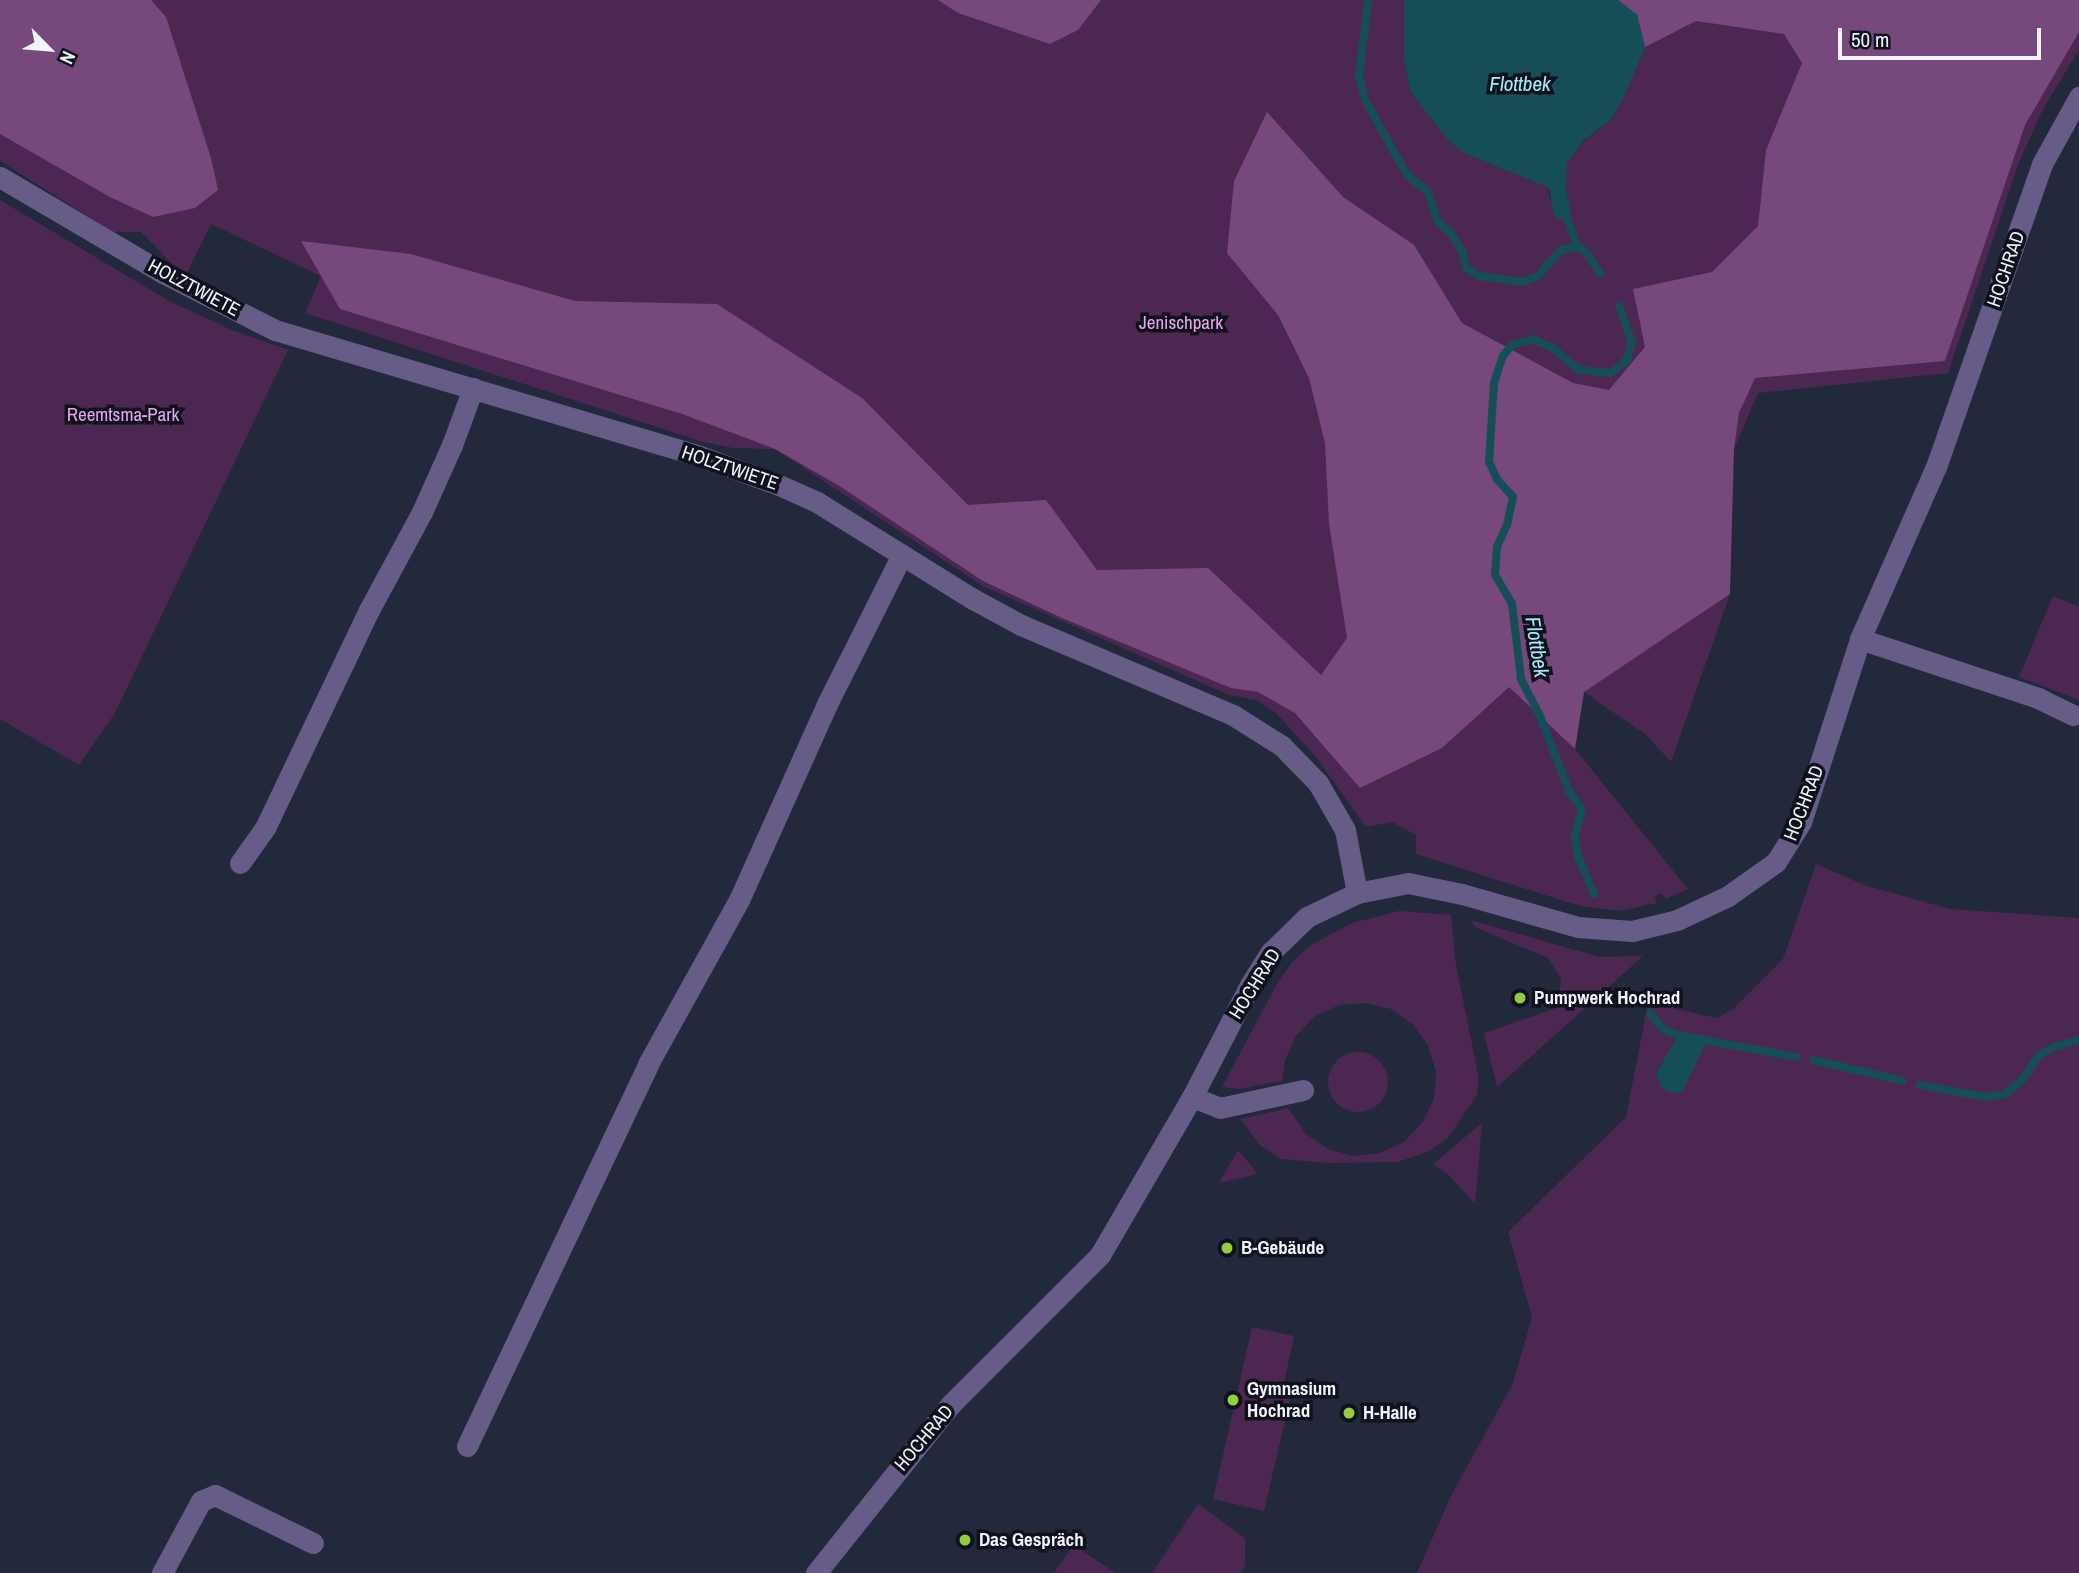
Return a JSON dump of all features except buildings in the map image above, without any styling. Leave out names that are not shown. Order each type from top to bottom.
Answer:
[{"type":"street","name":"HOCHRAD","points":[[816,1573],[951,1404],[1100,1255],[1192,1097],[1250,985],[1271,952],[1307,917],[1357,893],[1395,884],[1431,886],[1578,927],[1632,931],[1677,920],[1728,896],[1776,862],[1795,834],[1860,639],[1940,456],[2042,164],[2079,97]]},
{"type":"street","name":"HOLZTWIETE","points":[[0,177],[163,273],[275,330],[700,456],[779,485],[817,502],[1021,625],[1233,715],[1282,746],[1318,783],[1345,830],[1357,893]]},
{"type":"street","points":[[240,863],[265,828],[369,610],[422,512],[473,388]]},
{"type":"street","points":[[467,1446],[648,1064],[739,900],[827,704],[902,555]]},
{"type":"street","points":[[1860,639],[2038,698],[2073,715]]},
{"type":"street","points":[[1192,1097],[1220,1108],[1303,1090]]},
{"type":"street","points":[[162,1573],[201,1501],[215,1495],[313,1543]]},
{"type":"green space","name":"Jenischpark","points":[[0,0],[1404,0],[1404,60],[1410,91],[1448,141],[1464,153],[1547,187],[1556,218],[1571,212],[1566,190],[1566,164],[1583,142],[1610,121],[1623,99],[1637,15],[1618,0],[2079,0],[2079,50],[2043,109],[2019,162],[1948,373],[1758,393],[1734,449],[1708,583],[1730,594],[1671,762],[1645,734],[1584,692],[1575,749],[1688,889],[1666,899],[1661,893],[1654,897],[1657,903],[1619,911],[1580,906],[1416,854],[1416,835],[1392,822],[1366,827],[1316,757],[1276,713],[1256,700],[1229,695],[983,586],[775,449],[733,448],[703,442],[305,313],[321,276],[211,224],[187,272],[176,268],[141,232],[113,232],[0,161]]},
{"type":"green space","name":"Reemtsma-Park","points":[[0,200],[169,301],[232,330],[288,350],[115,713],[79,765],[0,719]]},
{"type":"green space","points":[[2053,596],[2079,607],[2079,700],[2019,677]]},
{"type":"green space","points":[[1816,864],[1864,885],[1950,909],[2079,918],[2079,1573],[1417,1573],[1451,1496],[1513,1383],[1532,1317],[1508,1232],[1626,1117],[1648,1003],[1717,1018],[1733,1009],[1783,959]]},
{"type":"green space","points":[[1399,911],[1451,915],[1456,965],[1479,1079],[1477,1095],[1448,1138],[1429,1151],[1398,1162],[1330,1163],[1281,1159],[1261,1146],[1240,1119],[1288,1108],[1306,1134],[1328,1149],[1353,1156],[1380,1153],[1404,1142],[1422,1123],[1434,1099],[1436,1072],[1428,1046],[1413,1024],[1391,1009],[1365,1003],[1339,1005],[1314,1017],[1296,1036],[1285,1060],[1282,1081],[1239,1089],[1222,1087],[1278,982],[1293,961],[1311,945],[1352,923]]},
{"type":"green space","points":[[1471,920],[1599,957],[1643,956],[1497,1087],[1484,1033],[1557,1008],[1561,979],[1548,958],[1475,927]]},
{"type":"green space","points":[[1352,1052],[1364,1052],[1383,1065],[1388,1082],[1386,1094],[1375,1107],[1364,1112],[1352,1112],[1333,1099],[1328,1088],[1328,1076],[1341,1057]]},
{"type":"green space","points":[[1482,1123],[1475,1204],[1448,1174],[1433,1164]]},
{"type":"green space","points":[[1238,1150],[1258,1174],[1219,1183]]},
{"type":"green space","points":[[1252,1327],[1294,1336],[1281,1397],[1290,1399],[1264,1511],[1213,1499]]},
{"type":"green space","points":[[1198,1504],[1245,1538],[1245,1566],[1240,1573],[1152,1573]]},
{"type":"green space","points":[[1073,1545],[1116,1573],[1054,1573]]},
{"type":"shaded area","points":[[0,0],[151,0],[166,17],[211,158],[218,190],[195,208],[153,217],[110,197],[0,134]]},
{"type":"shaded area","points":[[938,0],[1101,0],[1078,30],[1050,44],[958,13]]},
{"type":"shaded area","points":[[1618,0],[2079,0],[2079,32],[2025,125],[1945,361],[1755,378],[1739,413],[1734,449],[1730,594],[1584,692],[1575,749],[1509,687],[1442,748],[1360,788],[1295,713],[1258,692],[1231,688],[1062,618],[983,581],[838,485],[775,449],[682,414],[340,309],[301,241],[411,254],[575,301],[717,304],[862,398],[968,505],[1046,500],[1097,570],[1208,568],[1321,675],[1347,638],[1329,524],[1325,443],[1309,378],[1278,315],[1227,253],[1234,181],[1267,112],[1343,197],[1414,245],[1462,323],[1573,383],[1609,390],[1645,347],[1633,289],[1712,272],[1758,226],[1766,150],[1802,63],[1784,34],[1696,21],[1645,47],[1637,15]]},
{"type":"water","name":"Flottbek","points":[[1404,0],[1618,0],[1637,15],[1645,47],[1623,99],[1610,121],[1583,141],[1567,164],[1566,190],[1571,212],[1567,221],[1556,218],[1547,187],[1464,153],[1448,141],[1410,91],[1404,60]]},
{"type":"water","points":[[1678,1035],[1703,1038],[1705,1045],[1684,1089],[1676,1094],[1662,1089],[1656,1074]]},
{"type":"waterway","name":"Flottbek","points":[[1368,0],[1359,77],[1365,100],[1407,175],[1428,192],[1438,222],[1451,233],[1462,251],[1466,268],[1479,276],[1522,282],[1538,276],[1561,250],[1578,247],[1585,251],[1601,274]]},
{"type":"waterway","name":"Flottbek","points":[[1564,211],[1578,247]]},
{"type":"waterway","name":"Flottbek","points":[[1594,894],[1577,854],[1575,834],[1581,814],[1580,806],[1569,791],[1540,716],[1521,679],[1512,604],[1495,575],[1497,547],[1507,525],[1513,497],[1497,479],[1489,462],[1494,383],[1503,356],[1512,345],[1533,339],[1554,349],[1579,370],[1610,373],[1626,361],[1632,342],[1619,306]]},
{"type":"waterway","name":"Flottbek","points":[[1650,1013],[1663,1029],[1678,1035],[1796,1057]]},
{"type":"waterway","name":"Flottbek","points":[[1920,1085],[1986,1097],[2005,1094],[2023,1079],[2038,1056],[2054,1047],[2079,1040]]},
{"type":"waterway","name":"Flottbek","points":[[1813,1060],[1903,1081]]},
{"type":"place","name":"Pumpwerk Hochrad","points":[[1520,998]]},
{"type":"place","name":"B-Gebäude","points":[[1227,1248]]},
{"type":"place","name":"Gymnasium Hochrad","points":[[1233,1400]]},
{"type":"place","name":"H-Halle","points":[[1349,1413]]},
{"type":"place","name":"Das Gespräch","points":[[965,1540]]}]
